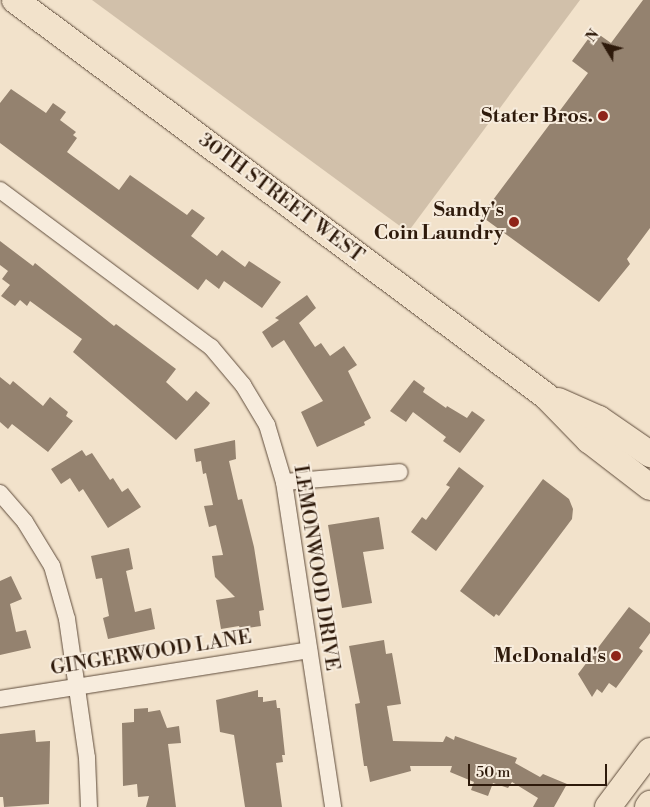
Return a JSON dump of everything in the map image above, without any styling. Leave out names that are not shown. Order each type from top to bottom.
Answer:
[{"type":"main road","name":"30TH STREET WEST","points":[[15,0],[546,396],[589,440],[650,487]]},
{"type":"main road","name":"30TH STREET WEST","points":[[546,396],[599,418],[650,454]]},
{"type":"main road","points":[[608,807],[650,752]]},
{"type":"street","name":"LEMONWOOD DRIVE","points":[[0,190],[211,347],[243,385],[267,425],[284,482],[333,807]]},
{"type":"street","points":[[284,482],[400,472]]},
{"type":"street","points":[[0,493],[25,522],[52,566],[67,619],[75,685],[88,758],[89,807]]},
{"type":"street","name":"GINGERWOOD LANE","points":[[0,699],[75,685],[308,650]]},
{"type":"shaded area","points":[[92,0],[580,0],[408,232]]},
{"type":"building","name":"Stater Bros.","points":[[643,0],[650,0],[650,228],[627,259],[630,264],[599,302],[481,216],[588,73],[572,61],[594,31],[611,43]]},
{"type":"building","points":[[11,89],[46,113],[53,103],[66,112],[60,120],[76,132],[73,135],[77,138],[67,152],[119,190],[130,175],[187,215],[192,209],[205,218],[191,236],[217,256],[222,250],[245,267],[249,261],[281,282],[262,308],[224,281],[219,289],[206,279],[198,290],[0,143],[0,103]]},
{"type":"building","points":[[0,241],[33,266],[35,263],[114,326],[116,324],[176,369],[166,382],[187,401],[196,391],[210,403],[176,440],[73,352],[82,339],[30,301],[27,306],[20,300],[15,306],[1,296],[10,285],[2,279],[8,271],[0,265]]},
{"type":"building","points":[[307,295],[316,308],[299,323],[315,347],[321,343],[330,356],[344,346],[357,365],[348,371],[371,418],[364,422],[365,425],[317,447],[301,412],[323,401],[284,340],[272,348],[262,332],[279,320],[275,318]]},
{"type":"building","points":[[0,377],[10,385],[13,381],[43,406],[50,397],[68,412],[66,416],[73,421],[48,452],[12,424],[8,429],[0,422]]},
{"type":"building","points":[[414,380],[425,388],[423,392],[446,408],[447,406],[467,418],[472,411],[485,420],[460,453],[443,441],[446,437],[413,412],[406,422],[390,411]]},
{"type":"building","points":[[235,440],[236,459],[229,461],[238,500],[242,499],[254,547],[264,610],[259,611],[261,626],[240,629],[239,626],[221,629],[216,600],[235,597],[215,577],[212,556],[223,555],[216,525],[209,527],[204,506],[213,505],[206,473],[203,474],[201,461],[196,462],[194,449]]},
{"type":"building","points":[[82,450],[86,456],[92,453],[110,480],[113,478],[122,492],[128,488],[141,507],[108,528],[83,489],[79,492],[70,478],[61,484],[51,469]]},
{"type":"building","points":[[459,467],[484,486],[436,551],[411,532],[422,517],[426,520],[450,487],[446,485]]},
{"type":"building","points":[[543,479],[569,499],[573,509],[572,519],[499,616],[496,614],[494,617],[460,591]]},
{"type":"building","points":[[379,517],[384,549],[363,552],[372,603],[342,608],[328,525]]},
{"type":"building","points":[[129,548],[133,569],[126,571],[135,612],[151,608],[155,629],[108,639],[103,618],[109,616],[102,578],[96,579],[91,556]]},
{"type":"building","points":[[11,576],[22,599],[10,604],[16,632],[26,630],[31,648],[0,655],[0,581]]},
{"type":"building","name":"McDonald's","points":[[629,607],[650,623],[650,633],[639,648],[643,651],[616,688],[609,683],[602,693],[597,689],[592,697],[578,674]]},
{"type":"building","points":[[384,640],[386,654],[392,653],[401,704],[387,706],[393,741],[443,742],[446,736],[454,740],[455,736],[517,758],[515,763],[540,777],[543,774],[567,784],[554,807],[533,807],[538,798],[512,782],[508,788],[493,783],[488,796],[471,790],[474,782],[450,772],[452,766],[410,766],[411,771],[370,782],[367,766],[364,766],[355,704],[360,703],[349,646]]},
{"type":"building","points":[[258,690],[258,697],[263,697],[263,702],[276,700],[277,708],[280,708],[285,755],[282,755],[283,762],[276,763],[282,807],[245,807],[234,735],[220,732],[216,700]]},
{"type":"building","points":[[148,708],[148,712],[160,710],[167,728],[179,726],[181,743],[168,744],[176,807],[146,807],[149,796],[138,797],[137,784],[123,786],[122,723],[134,722],[134,709]]},
{"type":"building","points":[[35,730],[36,742],[50,741],[49,804],[4,807],[3,797],[0,797],[0,734]]},
{"type":"place","name":"Stater Bros.","points":[[603,116]]},
{"type":"place","name":"Sandy's Coin Laundry","points":[[514,222]]},
{"type":"place","name":"McDonald's","points":[[616,656]]}]
